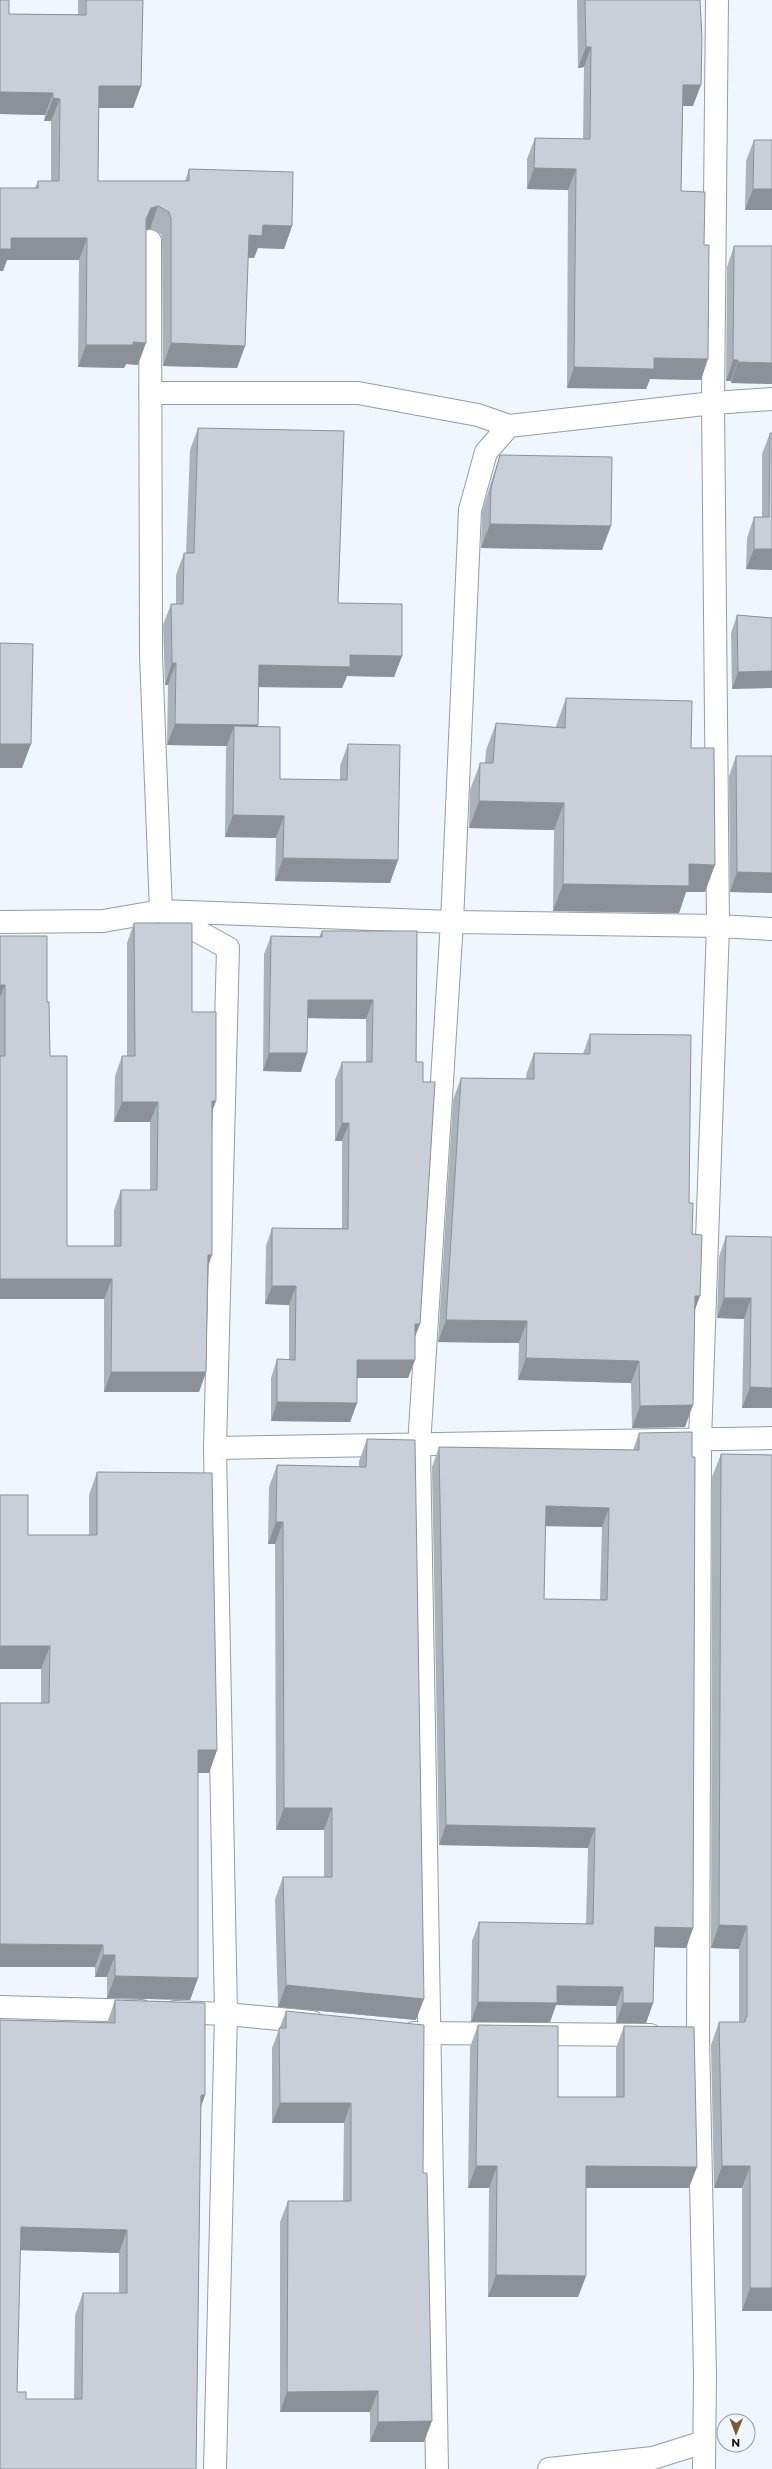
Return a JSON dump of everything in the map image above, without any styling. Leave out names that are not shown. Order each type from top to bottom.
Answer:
[{"type":"street","points":[[704,2469],[698,2036],[700,1440],[718,926],[713,403],[717,0]]},
{"type":"street","points":[[150,241],[151,655],[161,911]]},
{"type":"street","points":[[150,393],[358,394],[478,415],[509,426],[713,403],[772,399]]},
{"type":"street","points":[[438,2469],[419,1446],[452,922],[470,510],[486,452],[509,426]]},
{"type":"street","points":[[161,911],[228,948],[215,1448],[226,2014],[215,2469]]},
{"type":"street","points":[[0,922],[103,921],[161,911],[452,922],[718,926],[772,929]]},
{"type":"street","points":[[215,1448],[419,1446],[772,1438]]},
{"type":"street","points":[[0,2007],[226,2014],[336,2025]]},
{"type":"street","points":[[390,2030],[429,2034],[698,2036]]},
{"type":"street","points":[[549,2469],[653,2458],[704,2442]]},
{"type":"building","points":[[0,0],[9,0],[9,14],[86,15],[86,0],[143,0],[141,86],[99,86],[98,181],[189,181],[189,169],[293,172],[292,226],[263,225],[262,236],[249,235],[245,346],[171,343],[171,219],[169,212],[158,206],[151,208],[146,219],[146,343],[133,342],[133,345],[86,345],[87,238],[11,238],[11,249],[0,249],[0,188],[38,188],[38,181],[59,181],[60,99],[53,98],[53,93],[0,92]]},
{"type":"building","points":[[585,0],[700,0],[702,38],[701,85],[683,85],[681,191],[705,192],[704,245],[709,245],[708,359],[654,358],[654,369],[574,367],[576,169],[534,168],[535,138],[590,139],[591,47],[586,47]]},
{"type":"building","points":[[754,140],[772,140],[772,189],[753,189]]},
{"type":"building","points":[[734,246],[772,246],[772,363],[738,362],[738,360],[733,360]]},
{"type":"building","points":[[198,428],[344,431],[338,603],[402,604],[402,656],[350,655],[350,667],[259,665],[258,725],[175,724],[176,663],[172,663],[171,604],[183,604],[184,553],[194,553]]},
{"type":"building","points":[[770,433],[772,433],[772,549],[754,549],[754,517],[769,517]]},
{"type":"building","points":[[500,455],[612,457],[611,526],[490,524],[491,488]]},
{"type":"building","points":[[737,615],[772,618],[772,671],[738,672]]},
{"type":"building","points":[[0,643],[33,644],[31,744],[0,744]]},
{"type":"building","points":[[566,698],[692,701],[691,748],[714,748],[715,865],[689,864],[689,886],[563,884],[564,803],[479,801],[480,763],[493,763],[496,723],[565,728]]},
{"type":"building","points":[[234,726],[280,727],[280,779],[347,780],[348,744],[400,745],[398,860],[283,858],[284,816],[233,815]]},
{"type":"building","points":[[736,756],[772,756],[772,873],[737,872]]},
{"type":"building","points":[[134,923],[192,923],[192,1012],[216,1012],[216,1101],[212,1101],[212,1255],[208,1255],[206,1372],[111,1372],[112,1279],[0,1279],[0,1056],[5,1056],[5,985],[0,985],[0,936],[47,936],[47,1002],[49,1002],[50,1056],[67,1056],[67,1246],[121,1246],[121,1190],[157,1190],[158,1102],[122,1102],[122,1056],[135,1056]]},
{"type":"building","points":[[322,931],[417,931],[416,1062],[423,1062],[423,1082],[435,1082],[420,1324],[415,1324],[415,1360],[357,1360],[357,1403],[277,1402],[277,1359],[295,1360],[296,1286],[272,1286],[272,1228],[348,1229],[349,1123],[342,1123],[342,1062],[372,1062],[373,1000],[308,1000],[307,1053],[269,1053],[271,936],[322,937]]},
{"type":"building","points":[[590,1034],[691,1035],[689,1203],[693,1203],[692,1234],[702,1235],[700,1296],[695,1296],[693,1405],[640,1406],[639,1361],[526,1358],[527,1321],[446,1320],[461,1078],[534,1079],[534,1053],[590,1054]]},
{"type":"building","points":[[726,1236],[772,1237],[772,1388],[750,1387],[751,1298],[724,1298]]},
{"type":"building","points":[[692,1432],[692,1457],[695,1457],[693,1928],[655,1927],[653,2003],[623,2003],[623,1987],[557,1986],[557,2003],[478,2002],[479,1922],[593,1924],[595,1828],[446,1825],[439,1447],[639,1450],[639,1433]],"holes":[[[546,1506],[609,1508],[607,1600],[544,1599]]]},
{"type":"building","points":[[367,1439],[415,1440],[424,1999],[286,1985],[283,1877],[332,1877],[332,1808],[284,1808],[283,1522],[276,1522],[277,1465],[366,1467]]},
{"type":"building","points":[[721,1454],[772,1455],[772,2288],[750,2288],[750,2166],[722,2166],[719,2022],[745,2022],[747,2017],[747,1926],[719,1925]]},
{"type":"building","points":[[97,1472],[212,1473],[217,1750],[198,1750],[198,1978],[115,1976],[115,1955],[103,1955],[103,1945],[0,1944],[0,1703],[49,1703],[50,1646],[0,1646],[0,1495],[28,1495],[28,1535],[97,1535]]},
{"type":"building","points":[[115,2000],[205,2003],[205,2095],[201,2095],[196,2469],[0,2469],[0,2020],[115,2023]],"holes":[[[21,2227],[127,2230],[127,2293],[83,2293],[82,2399],[26,2399],[26,2392],[17,2392]]]},
{"type":"building","points":[[286,2011],[424,2025],[423,2173],[427,2173],[432,2421],[378,2422],[378,2391],[287,2392],[288,2201],[351,2201],[351,2103],[280,2103],[279,2028],[286,2028]]},
{"type":"building","points":[[478,2025],[558,2026],[558,2097],[624,2097],[624,2026],[694,2027],[697,2167],[586,2166],[586,2276],[496,2275],[497,2166],[476,2166]]}]
